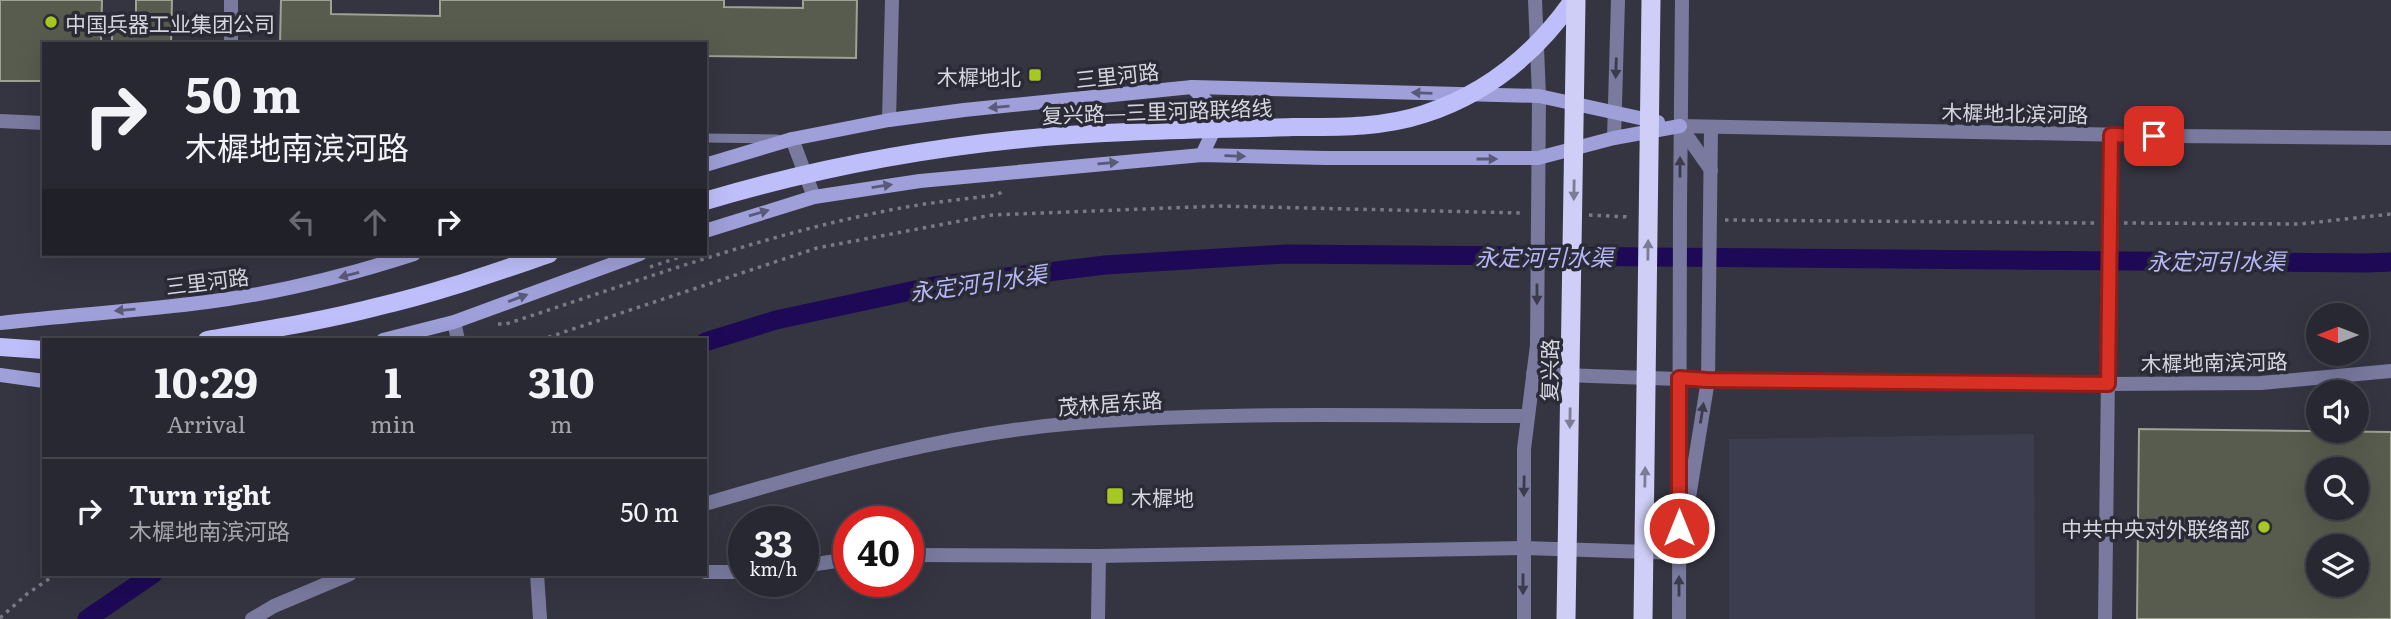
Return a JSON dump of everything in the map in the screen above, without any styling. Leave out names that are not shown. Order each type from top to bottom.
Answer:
[{"type":"highway","name":"复兴路","points":[[1566,619],[1575,122],[1574,0]]},
{"type":"highway","points":[[1643,619],[1651,0]]},
{"type":"main road","name":"复兴路—三里河路联络线","points":[[707,200],[840,166],[1010,139],[1170,130],[1342,127],[1402,120],[1425,114],[1465,97],[1506,72],[1543,38],[1574,0]]},
{"type":"main road","name":"三里河路","points":[[707,164],[792,139],[889,120],[1192,87],[1539,96],[1680,126]]},
{"type":"main road","points":[[1192,87],[1211,106],[1212,134],[1202,155]]},
{"type":"main road","points":[[707,230],[814,197],[920,180],[1202,155],[1326,159],[1538,158],[1615,138],[1680,126]]},
{"type":"main road","name":"三里河路","points":[[0,323],[207,303],[352,275],[408,256]]},
{"type":"main road","points":[[219,338],[299,325],[382,306],[460,284],[543,256]]},
{"type":"main road","points":[[391,338],[454,322],[635,256]]},
{"type":"main road","points":[[0,346],[42,351]]},
{"type":"main road","points":[[0,354],[42,351]]},
{"type":"main road","points":[[0,375],[42,381]]},
{"type":"street","points":[[231,0],[231,42]]},
{"type":"street","points":[[889,120],[892,0]]},
{"type":"street","points":[[1535,0],[1539,96],[1535,207]]},
{"type":"street","points":[[1615,138],[1618,0]]},
{"type":"street","points":[[1679,619],[1682,0]]},
{"type":"street","points":[[0,121],[42,123]]},
{"type":"street","points":[[1680,126],[1711,170]]},
{"type":"street","name":"木樨地北滨河路","points":[[1680,126],[2391,138]]},
{"type":"street","points":[[1679,553],[1707,380],[1712,212],[1711,128]]},
{"type":"street","points":[[2105,619],[2111,135]]},
{"type":"street","points":[[792,139],[814,197]]},
{"type":"street","name":"复兴路","points":[[1524,619],[1524,449],[1537,345],[1535,207]]},
{"type":"street","points":[[454,322],[458,338]]},
{"type":"street","name":"木樨地南滨河路","points":[[1533,374],[1707,380],[2108,384],[2262,383],[2391,371]]},
{"type":"street","name":"茂林居东路","points":[[707,503],[825,468],[946,441],[1076,423],[1207,416],[1528,416]]},
{"type":"street","points":[[924,555],[1099,556],[1523,548],[1679,553]]},
{"type":"street","points":[[1098,619],[1099,556]]},
{"type":"street","points":[[707,572],[728,572]]},
{"type":"street","points":[[252,619],[274,606],[345,576]]},
{"type":"street","points":[[537,576],[540,619]]},
{"type":"lane","points":[[707,138],[792,139]]},
{"type":"path","points":[[493,324],[506,324],[744,248],[820,227],[902,208],[997,195],[1007,188]]},
{"type":"path","points":[[546,338],[817,248],[992,215],[1219,206],[1535,207]]},
{"type":"path","points":[[1712,212],[2098,223]]},
{"type":"path","points":[[2112,223],[2300,224],[2391,214]]},
{"type":"path","points":[[1588,215],[1630,217]]},
{"type":"path","points":[[0,618],[53,576]]},
{"type":"shaded area","points":[[2034,434],[2035,619],[1729,619],[1729,439]]},
{"type":"building","name":"中国兵器工业集团公司","points":[[0,0],[102,0],[101,42],[42,42],[42,81],[0,81]]},
{"type":"building","name":"中国兵器工业集团公司","points":[[136,0],[172,0],[171,42],[112,42],[112,14],[136,15]]},
{"type":"building","points":[[281,0],[331,0],[331,14],[440,16],[440,0],[724,0],[724,7],[803,8],[803,0],[857,0],[856,58],[707,56],[707,42],[280,42]]},
{"type":"building","name":"中共中央对外联络部","points":[[2139,429],[2306,431],[2306,443],[2369,443],[2369,432],[2391,432],[2391,619],[2137,619]]},
{"type":"waterway","name":"永定河引水渠","points":[[707,341],[776,320],[934,286],[1105,265],[1286,254],[2391,262]]},
{"type":"waterway","name":"永定河引水渠","points":[[87,619],[150,576]]},
{"type":"place","name":"中国兵器工业集团公司","points":[[51,22]]},
{"type":"place","name":"木樨地北","points":[[1035,75]]},
{"type":"place","name":"木樨地","points":[[1115,496]]},
{"type":"place","name":"中共中央对外联络部","points":[[2264,527]]},
{"type":"route","points":[[1679,528],[1679,378],[2108,384],[2111,135],[2154,136]]}]
